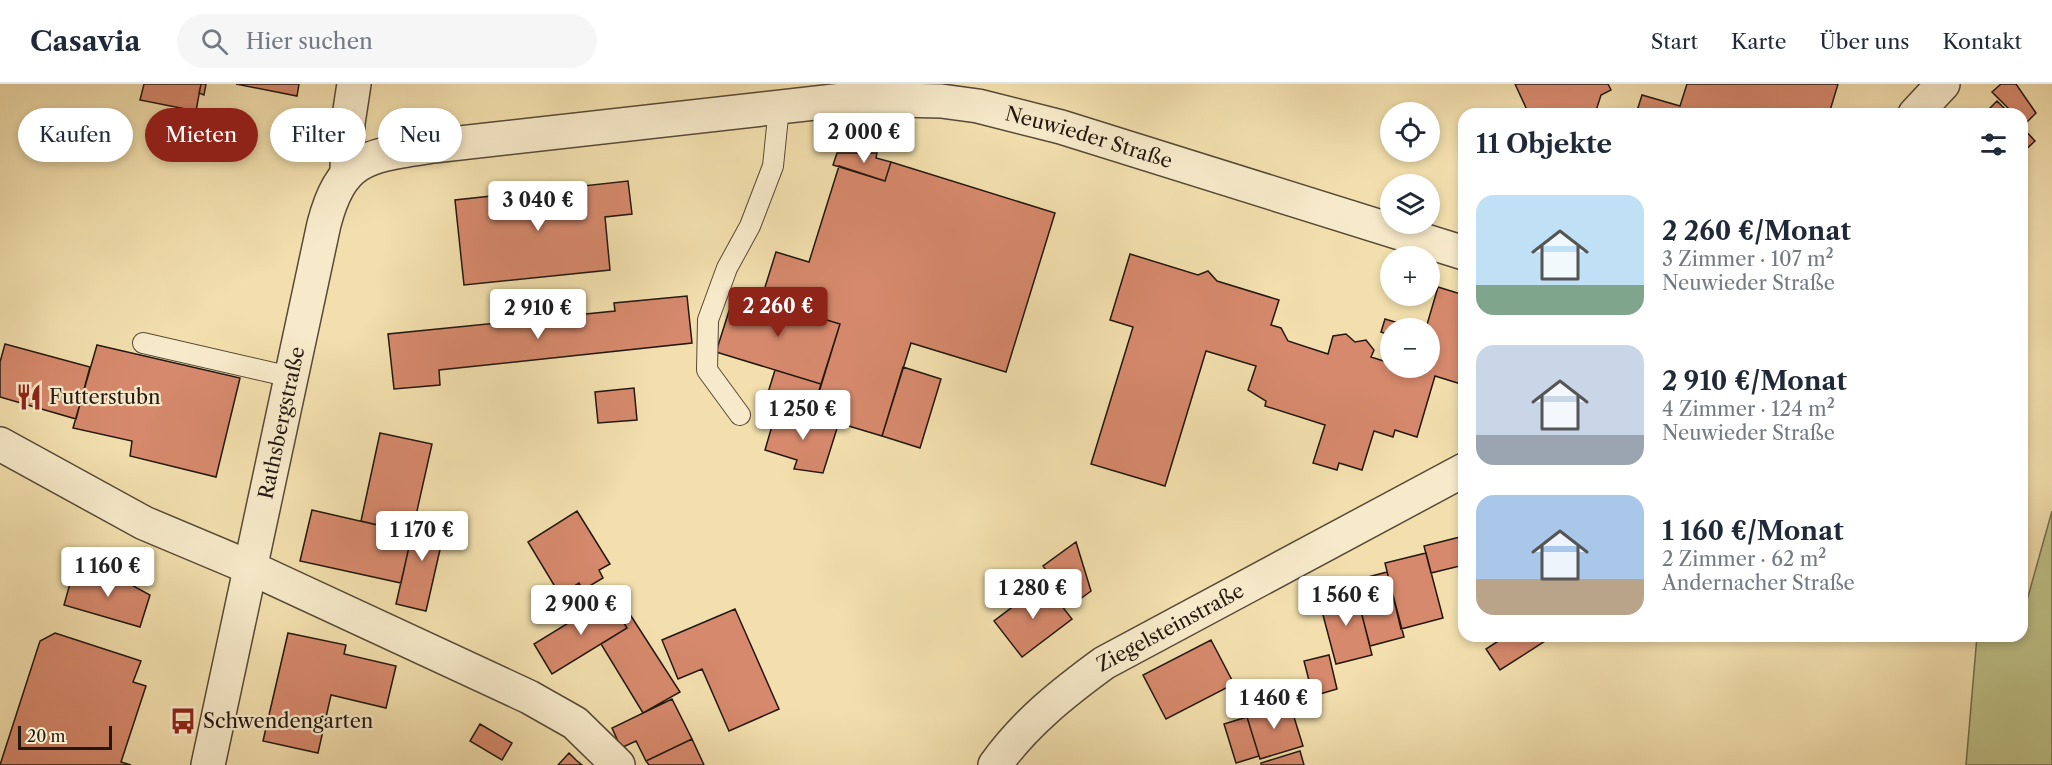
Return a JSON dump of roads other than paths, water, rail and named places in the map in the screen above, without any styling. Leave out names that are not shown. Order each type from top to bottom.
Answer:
[{"type":"street","name":"Rathsbergstraße","points":[[208,765],[324,224],[334,190],[347,171],[348,123],[354,84]]},
{"type":"street","points":[[1921,108],[1943,84]]},
{"type":"street","name":"Neuwieder Straße","points":[[347,171],[375,158],[433,146],[850,99],[891,99],[978,106],[1061,127],[1458,251]]},
{"type":"street","points":[[0,444],[144,523],[251,568],[529,697],[575,723],[618,765]]},
{"type":"street","name":"Ziegelsteinstraße","points":[[995,765],[1008,746],[1054,700],[1104,663],[1458,473]]},
{"type":"lane","points":[[740,415],[707,370],[708,320],[727,268],[750,226],[773,166],[779,107]]},
{"type":"lane","points":[[143,343],[291,377]]},
{"type":"place","name":"Futterstubn","points":[[29,397]]},
{"type":"place","name":"Schwendengarten","points":[[183,721]]}]
